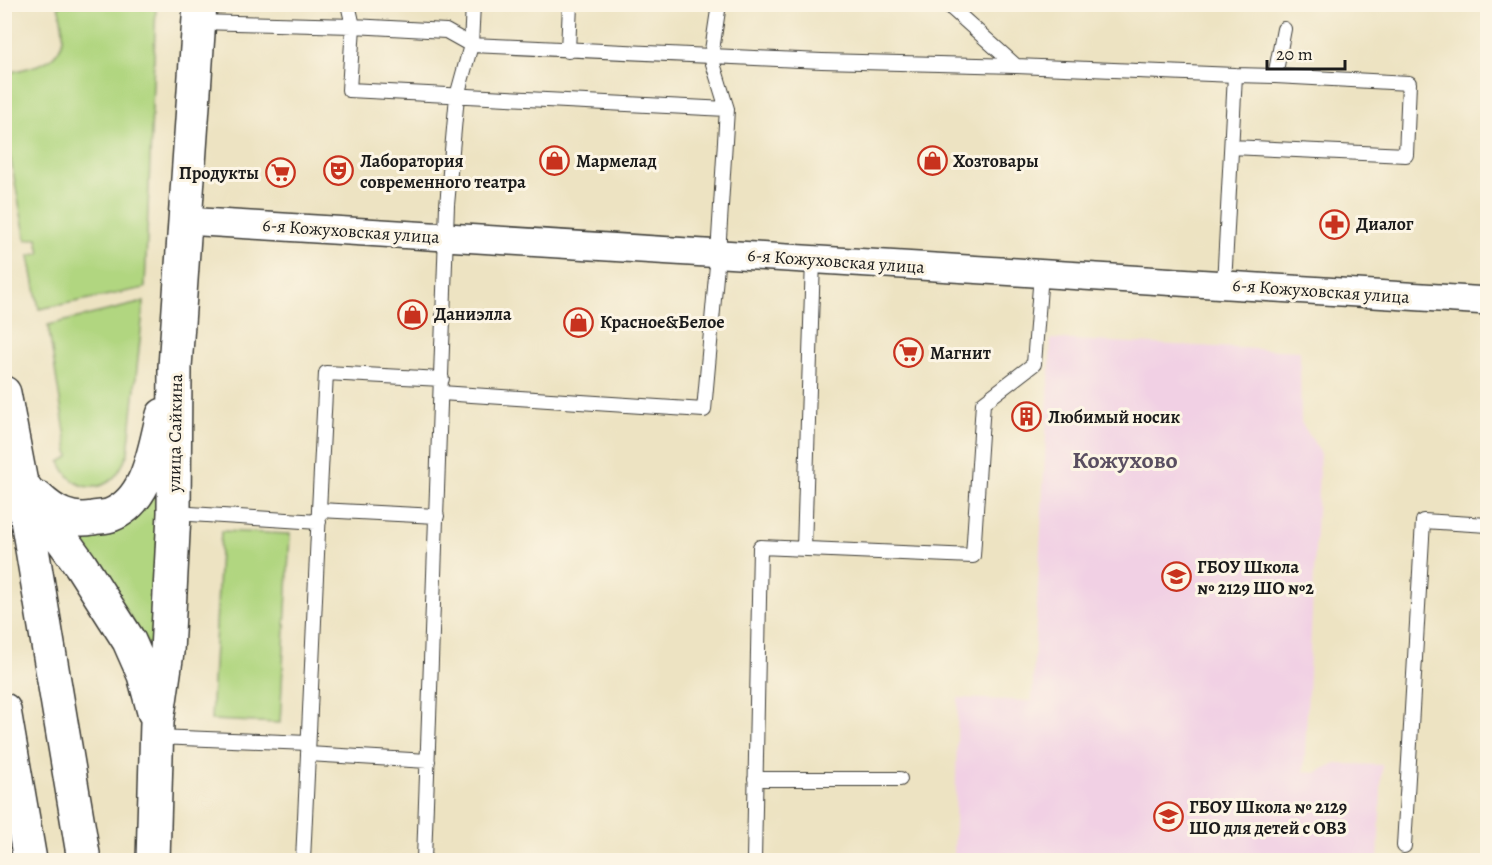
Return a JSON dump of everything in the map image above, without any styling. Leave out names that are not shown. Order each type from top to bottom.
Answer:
[{"type":"main road","name":"улица Сайкина","points":[[153,861],[157,730],[167,652],[174,513],[175,367],[199,13]]},
{"type":"main road","points":[[21,483],[51,510],[67,518],[89,519],[112,514],[132,501],[146,478],[175,367]]},
{"type":"main road","points":[[4,393],[84,861]]},
{"type":"main road","points":[[21,483],[80,564],[129,641],[144,675],[157,730]]},
{"type":"main road","points":[[4,710],[30,861]]},
{"type":"street","name":"6-я Кожуховская улица","points":[[185,220],[1488,301]]},
{"type":"lane","points":[[348,4],[353,26],[349,90],[728,109]]},
{"type":"lane","points":[[424,861],[447,204],[457,96],[471,45],[473,4]]},
{"type":"lane","points":[[568,51],[570,4]]},
{"type":"lane","points":[[303,861],[326,373],[704,410],[728,109],[711,57],[718,4]]},
{"type":"lane","points":[[947,4],[1016,66]]},
{"type":"lane","points":[[199,13],[446,31],[471,45],[568,51],[1016,66],[1409,83],[1406,155],[1232,147]]},
{"type":"lane","points":[[1275,76],[1284,28]]},
{"type":"lane","points":[[1224,285],[1235,75]]},
{"type":"lane","points":[[804,549],[813,260]]},
{"type":"lane","points":[[754,861],[760,547],[973,556],[983,403],[1034,364],[1041,274]]},
{"type":"lane","points":[[174,513],[437,516]]},
{"type":"lane","points":[[1404,846],[1423,521],[1488,525]]},
{"type":"lane","points":[[157,730],[308,749],[428,760]]},
{"type":"lane","points":[[755,779],[900,779]]},
{"type":"shaded area","name":"ГБОУ Школа № 2129 ШО №2","points":[[1051,339],[1300,351],[1301,422],[1320,452],[1304,772],[1315,773],[1334,764],[1382,765],[1378,860],[954,860],[958,698],[1032,701]]},
{"type":"green space","points":[[58,5],[156,5],[145,288],[39,309],[29,256],[40,253],[37,238],[26,240],[5,130],[5,74],[41,64],[56,54],[61,47],[63,37]]},
{"type":"green space","points":[[144,302],[128,453],[119,472],[110,481],[94,487],[80,485],[69,476],[60,462],[69,457],[48,325]]},
{"type":"green space","points":[[158,494],[158,662],[79,535]]},
{"type":"green space","points":[[221,531],[290,534],[280,723],[211,720]]},
{"type":"place","name":"Мармелад","points":[[555,161]]},
{"type":"place","name":"Хозтовары","points":[[932,161]]},
{"type":"place","name":"Лаборатория современного театра","points":[[339,171]]},
{"type":"place","name":"Продукты","points":[[280,173]]},
{"type":"place","name":"Диалог","points":[[1335,224]]},
{"type":"place","name":"Даниэлла","points":[[413,314]]},
{"type":"place","name":"Красное&Белое","points":[[579,322]]},
{"type":"place","name":"Магнит","points":[[909,353]]},
{"type":"place","name":"Любимый носик","points":[[1027,417]]},
{"type":"place","name":"ГБОУ Школа № 2129 ШО №2","points":[[1176,577]]},
{"type":"place","name":"ГБОУ Школа № 2129 ШО для детей с ОВЗ","points":[[1168,817]]},
{"type":"district","name":"Кожухово","points":[[1125,460]]}]
